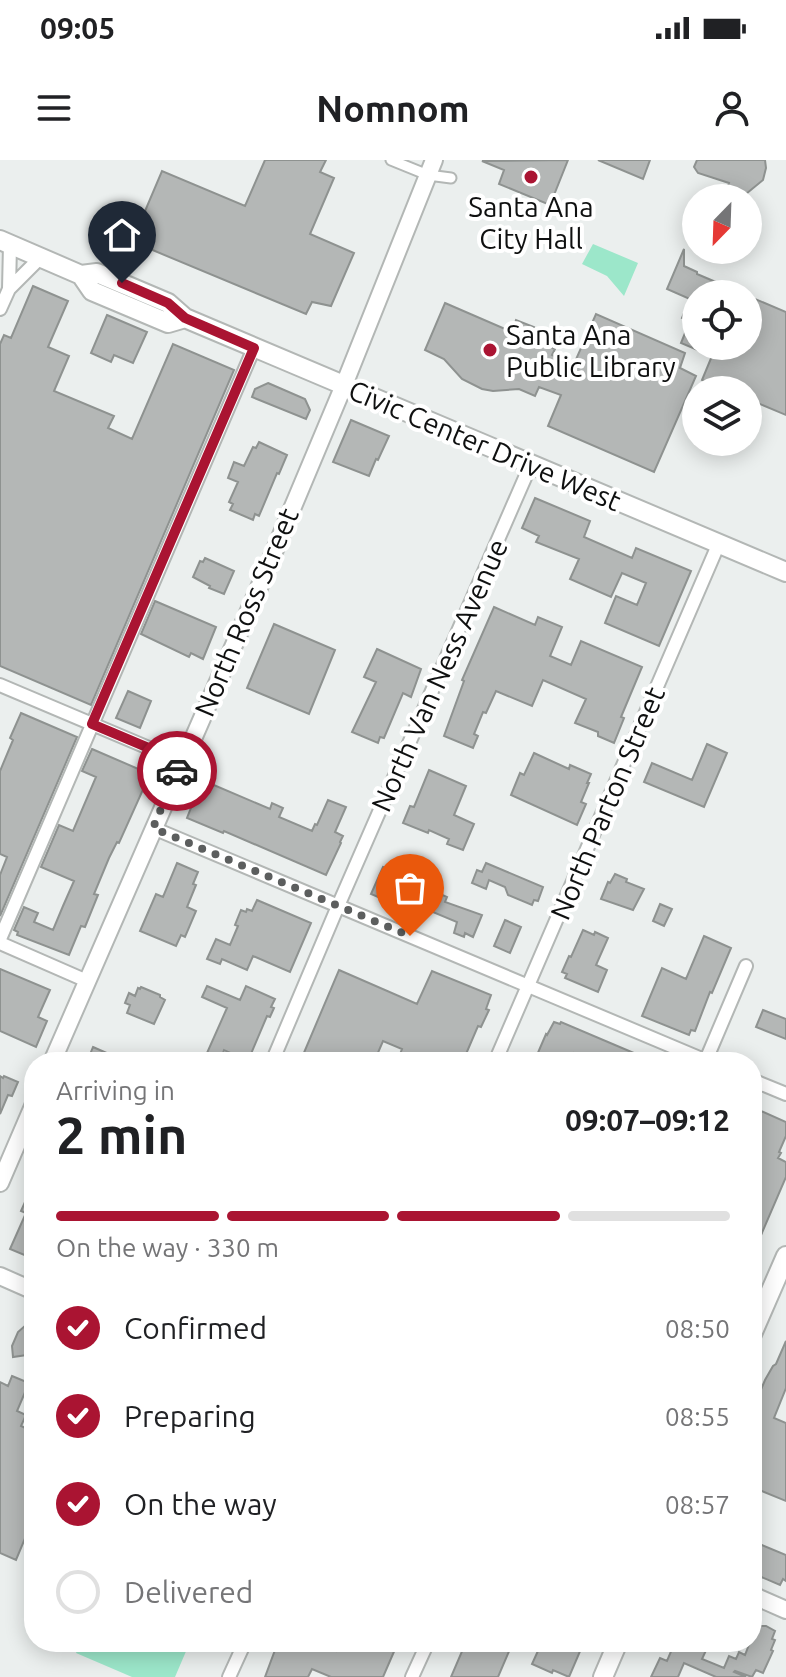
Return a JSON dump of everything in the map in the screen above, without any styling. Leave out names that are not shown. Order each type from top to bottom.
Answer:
[{"type":"main road","name":"Civic Center Drive West","points":[[5,243],[81,275],[97,273],[109,278],[168,303],[176,320],[344,385],[786,572]]},
{"type":"main road","points":[[762,1311],[786,1256]]},
{"type":"main road","points":[[603,1677],[614,1652]]},
{"type":"street","points":[[391,160],[431,168],[451,178]]},
{"type":"street","name":"North Ross Street","points":[[56,1052],[258,590],[431,168]]},
{"type":"street","points":[[5,243],[9,289]]},
{"type":"street","points":[[0,309],[9,289],[40,258]]},
{"type":"street","points":[[87,981],[0,941],[254,348]]},
{"type":"street","name":"North Van Ness Avenue","points":[[276,1052],[531,464]]},
{"type":"street","name":"North Parton Street","points":[[499,1052],[719,543]]},
{"type":"street","points":[[1,690],[182,762]]},
{"type":"street","points":[[153,828],[686,1052]]},
{"type":"street","points":[[711,1052],[746,966]]},
{"type":"street","points":[[762,1084],[786,1094]]},
{"type":"street","points":[[0,1183],[24,1127]]},
{"type":"street","points":[[0,1276],[24,1287]]},
{"type":"street","points":[[762,1599],[786,1610]]},
{"type":"street","points":[[229,1677],[240,1652]]},
{"type":"street","points":[[412,1677],[423,1652]]},
{"type":"green space","points":[[593,244],[638,263],[624,296],[607,276],[582,264]]},
{"type":"green space","points":[[186,1652],[175,1677],[132,1677],[76,1653]]},
{"type":"building","points":[[265,160],[326,160],[320,172],[334,178],[310,234],[354,253],[331,306],[312,302],[306,314],[150,249],[152,244],[134,237],[162,171],[245,206]]},
{"type":"building","name":"Santa Ana City Hall","points":[[568,160],[550,205],[499,184],[504,170],[482,161]]},
{"type":"building","name":"Santa Ana City Hall","points":[[598,160],[650,160],[643,179]]},
{"type":"building","points":[[697,160],[765,160],[766,168],[763,180],[758,184],[729,184],[698,173],[694,167]]},
{"type":"building","points":[[682,254],[684,266],[711,280],[682,280],[682,296],[667,289]]},
{"type":"building","points":[[33,286],[68,301],[48,347],[69,356],[54,391],[114,416],[108,428],[132,439],[173,344],[234,370],[91,705],[0,666],[0,344],[4,335],[11,338]]},
{"type":"building","points":[[762,302],[786,312],[786,415],[762,405],[762,376],[704,376],[710,360],[762,360]]},
{"type":"building","points":[[445,303],[512,332],[516,320],[534,327],[530,340],[555,349],[552,355],[574,364],[596,314],[682,352],[680,368],[696,376],[682,376],[682,408],[654,472],[548,426],[561,395],[539,387],[535,396],[519,389],[482,389],[462,379],[444,359],[425,350]]},
{"type":"building","points":[[107,315],[147,332],[133,363],[114,355],[111,362],[91,353]]},
{"type":"building","points":[[268,383],[305,399],[310,410],[306,419],[252,397],[255,389]]},
{"type":"building","points":[[351,420],[389,436],[369,476],[333,462]]},
{"type":"building","points":[[259,442],[287,455],[259,516],[255,514],[253,520],[230,510],[233,504],[229,502],[238,482],[228,478],[234,462],[244,466],[253,447],[256,448]]},
{"type":"building","points":[[535,498],[590,521],[584,537],[632,558],[636,548],[691,571],[659,646],[605,623],[616,596],[637,605],[646,583],[622,573],[611,597],[570,579],[579,559],[536,542],[539,536],[522,528]]},
{"type":"building","points":[[205,558],[234,571],[224,594],[193,577],[200,561],[203,562]]},
{"type":"building","points":[[155,601],[216,627],[203,659],[191,653],[189,657],[141,634]]},
{"type":"building","points":[[494,607],[535,625],[538,617],[562,627],[550,656],[571,665],[581,641],[642,667],[621,717],[624,718],[614,743],[598,736],[598,732],[575,723],[586,699],[543,680],[532,706],[496,691],[474,734],[478,736],[473,748],[444,736],[462,680]]},
{"type":"building","points":[[274,624],[335,650],[309,714],[247,688]]},
{"type":"building","points":[[377,649],[421,669],[411,697],[403,693],[384,738],[380,737],[378,743],[352,732],[376,682],[364,677]]},
{"type":"building","points":[[128,691],[151,701],[140,728],[116,718]]},
{"type":"building","points":[[21,713],[77,737],[0,916],[0,875],[7,857],[0,854],[0,771]]},
{"type":"building","points":[[707,744],[727,753],[704,807],[644,782],[652,763],[692,780]]},
{"type":"building","points":[[92,749],[150,774],[119,843],[109,858],[85,927],[81,926],[69,955],[17,935],[18,932],[14,930],[24,907],[38,913],[34,922],[53,930],[74,881],[41,867],[59,825],[73,831],[96,777],[82,771]]},
{"type":"building","points":[[534,753],[569,769],[570,765],[591,774],[581,802],[586,804],[577,825],[511,795],[520,773],[524,775]]},
{"type":"building","points":[[429,770],[466,786],[454,815],[474,824],[463,850],[447,844],[449,839],[429,830],[428,833],[403,823],[410,806],[414,807]]},
{"type":"building","points":[[202,780],[270,809],[272,803],[283,808],[279,817],[312,831],[328,800],[346,807],[335,832],[343,836],[341,843],[326,875],[187,818]]},
{"type":"building","points":[[177,863],[198,872],[187,907],[196,911],[185,937],[181,935],[176,946],[140,931],[156,894],[163,897]]},
{"type":"building","points":[[486,863],[543,887],[538,901],[534,900],[532,905],[508,895],[505,887],[489,880],[486,889],[472,883],[477,870],[482,872]]},
{"type":"building","points":[[383,867],[447,897],[445,902],[482,915],[473,937],[454,933],[457,922],[414,904],[411,911],[371,894]]},
{"type":"building","points":[[615,874],[644,889],[633,910],[601,899]]},
{"type":"building","points":[[257,900],[311,923],[290,972],[253,956],[247,970],[222,959],[220,964],[207,959],[216,939],[230,945],[241,910],[252,911]]},
{"type":"building","points":[[660,904],[672,909],[664,926],[653,921]]},
{"type":"building","points":[[505,920],[521,927],[510,953],[494,946]]},
{"type":"building","points":[[583,930],[608,938],[596,965],[607,970],[598,992],[565,978],[567,974],[562,972]]},
{"type":"building","points":[[704,936],[731,948],[695,1031],[691,1030],[689,1035],[642,1016],[662,968],[686,979]]},
{"type":"building","points":[[0,969],[50,990],[38,1017],[47,1021],[36,1047],[0,1031]]},
{"type":"building","points":[[339,970],[417,1004],[432,971],[491,995],[486,1009],[489,1010],[467,1052],[401,1052],[402,1049],[383,1041],[378,1052],[304,1052]]},
{"type":"building","points":[[207,986],[240,1000],[246,986],[275,999],[271,1007],[274,1008],[270,1017],[267,1016],[252,1052],[207,1052],[227,1008],[202,997]]},
{"type":"building","points":[[141,987],[165,1000],[154,1024],[127,1013],[130,1005],[125,1003],[129,993],[135,996]]},
{"type":"building","points":[[763,1010],[786,1019],[786,1039],[756,1027]]},
{"type":"building","points":[[554,1022],[561,1022],[632,1052],[538,1052]]},
{"type":"building","points":[[0,1076],[18,1082],[0,1114]]},
{"type":"building","points":[[762,1111],[786,1122],[786,1136],[778,1158],[786,1162],[786,1177],[762,1233]]},
{"type":"building","points":[[24,1218],[24,1255],[10,1249]]},
{"type":"building","points":[[24,1327],[24,1355],[13,1357],[12,1346]]},
{"type":"building","points":[[786,1341],[786,1388],[774,1418],[786,1423],[786,1501],[762,1491],[762,1387]]},
{"type":"building","points":[[12,1376],[24,1381],[24,1395],[17,1411],[24,1414],[21,1426],[24,1427],[24,1541],[16,1560],[0,1553],[0,1382],[8,1386]]},
{"type":"building","points":[[762,1545],[786,1555],[786,1581],[783,1579],[780,1585],[762,1577]]},
{"type":"building","points":[[762,1626],[775,1631],[773,1651],[763,1673],[756,1670],[752,1677],[735,1671],[746,1677],[716,1677],[684,1663],[678,1677],[651,1677],[660,1658],[667,1661],[671,1652],[705,1652],[702,1659],[724,1668],[729,1656],[736,1659],[739,1652],[745,1655],[746,1652],[762,1652]]},
{"type":"building","points":[[274,1652],[394,1652],[383,1677],[331,1677],[312,1669],[308,1677],[265,1677]]},
{"type":"building","points":[[462,1652],[509,1652],[498,1677],[451,1677]]},
{"type":"building","points":[[537,1652],[580,1652],[569,1677],[532,1664]]},
{"type":"way so far","points":[[177,771],[153,828],[410,936]]},
{"type":"place","name":"Santa Ana City Hall","points":[[531,177]]},
{"type":"place","name":"Santa Ana Public Library","points":[[490,350]]},
{"type":"route","points":[[122,283],[168,303],[185,318],[254,348],[92,724],[182,762],[177,771]]}]
